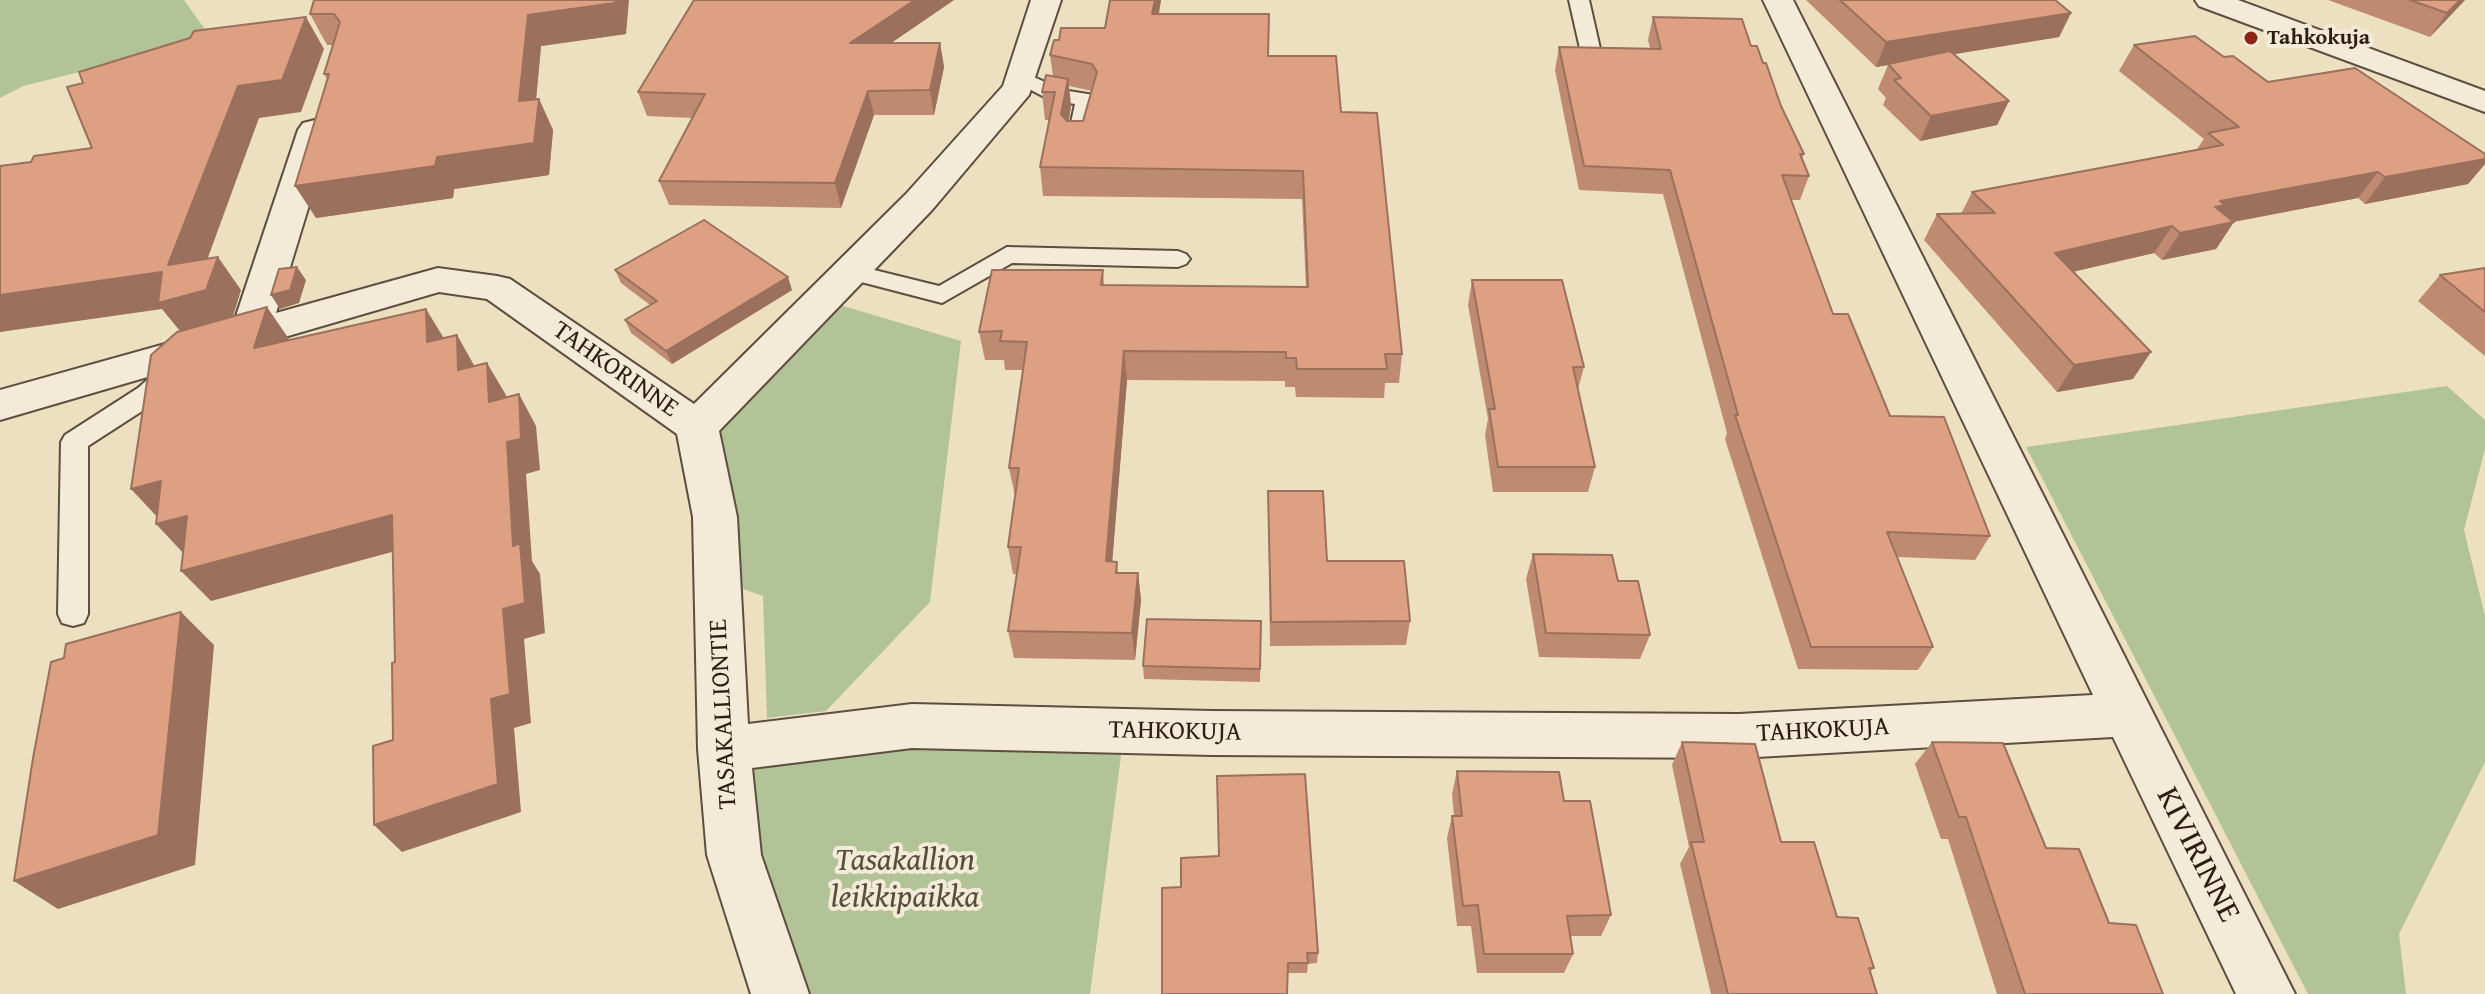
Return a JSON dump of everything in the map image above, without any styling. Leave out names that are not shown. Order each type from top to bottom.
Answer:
[{"type":"street","name":"TAHKORINNE","points":[[0,405],[438,280],[497,288],[697,427],[940,179],[1018,88],[1046,0]]},
{"type":"street","points":[[1778,0],[2127,715]]},
{"type":"street","points":[[2210,0],[2485,102]]},
{"type":"street","points":[[250,333],[325,99]]},
{"type":"street","name":"TASAKALLIONTIE","points":[[697,427],[715,517],[724,749],[734,855],[780,994]]},
{"type":"street","name":"TAHKOKUJA","points":[[724,749],[912,726],[1228,733],[1739,736],[2127,715]]},
{"type":"street","name":"KIVIRINNE","points":[[2127,715],[2266,994]]},
{"type":"lane","points":[[1579,0],[1594,66]]},
{"type":"lane","points":[[1021,77],[1057,96],[1087,99],[1078,141]]},
{"type":"lane","points":[[850,272],[942,295],[1007,255],[1178,259]]},
{"type":"lane","points":[[73,614],[75,442],[147,395],[200,348]]},
{"type":"green space","points":[[0,0],[184,0],[212,39],[23,86],[0,98]]},
{"type":"green space","points":[[830,302],[961,341],[930,602],[826,711],[767,718],[763,596],[735,586],[710,427]]},
{"type":"green space","points":[[2447,386],[2485,420],[2485,449],[2464,530],[2485,616],[2485,762],[2399,934],[2406,994],[2308,994],[2026,447]]},
{"type":"green space","name":"Tasakallion leikkipaikka","points":[[1112,741],[1121,756],[1090,994],[796,994],[745,850],[744,764],[909,743]]},
{"type":"building","points":[[314,0],[615,0],[615,3],[528,15],[519,101],[539,99],[534,143],[437,157],[435,166],[295,186],[329,74],[324,74],[340,22],[334,14],[310,14]]},
{"type":"building","points":[[694,0],[915,0],[850,43],[940,43],[930,90],[868,91],[835,183],[659,181],[705,94],[638,92]]},
{"type":"building","points":[[1110,0],[1155,0],[1152,14],[1269,14],[1268,56],[1336,56],[1341,112],[1377,113],[1402,354],[1385,354],[1387,369],[1297,369],[1296,358],[1286,358],[1286,352],[1124,351],[1106,561],[1117,562],[1116,573],[1138,573],[1132,633],[1008,631],[1021,547],[1008,547],[1019,468],[1009,468],[1027,342],[1000,341],[1002,331],[979,332],[992,270],[1103,270],[1101,285],[1308,287],[1303,171],[1040,167],[1055,92],[1042,92],[1046,75],[1068,79],[1061,114],[1067,121],[1083,121],[1097,72],[1092,64],[1050,55],[1054,40],[1059,40],[1061,28],[1105,28]]},
{"type":"building","points":[[1840,0],[2055,0],[2071,13],[1886,42]]},
{"type":"building","points":[[2410,0],[2460,0],[2447,13]]},
{"type":"building","points":[[306,17],[282,80],[238,86],[168,265],[218,257],[206,290],[158,303],[162,272],[0,295],[0,166],[31,162],[34,156],[92,148],[67,87],[83,83],[79,72],[190,38],[194,31]]},
{"type":"building","points":[[1653,17],[1742,19],[1751,46],[1757,46],[1763,63],[1766,63],[1781,106],[1804,154],[1800,154],[1809,176],[1782,175],[1833,314],[1848,314],[1890,416],[1944,417],[1990,536],[1887,532],[1933,647],[1811,647],[1735,415],[1738,415],[1670,170],[1584,166],[1559,47],[1661,49]]},
{"type":"building","points":[[2195,36],[2224,57],[2233,56],[2268,82],[2355,68],[2485,154],[2485,159],[2385,177],[2378,172],[2220,201],[2225,205],[2215,207],[2234,222],[2180,233],[2172,226],[2055,253],[2151,352],[2074,365],[1937,214],[1995,213],[1972,192],[2223,145],[2208,133],[2239,127],[2134,45]]},
{"type":"building","points":[[1950,51],[2009,101],[1931,116],[1894,80],[1901,78],[1888,64]]},
{"type":"building","points":[[704,220],[788,277],[666,351],[625,320],[657,301],[615,270]]},
{"type":"building","points":[[297,267],[290,290],[271,295],[279,269]]},
{"type":"building","points":[[2485,268],[2485,312],[2440,275]]},
{"type":"building","points":[[1472,280],[1562,280],[1584,367],[1573,367],[1595,467],[1498,467],[1489,409],[1495,409]]},
{"type":"building","points":[[267,307],[254,348],[426,309],[427,342],[457,335],[458,370],[487,363],[489,402],[519,394],[521,439],[507,442],[513,546],[520,543],[525,603],[503,609],[510,694],[491,699],[498,784],[374,825],[373,746],[393,740],[392,515],[181,571],[187,516],[156,524],[161,481],[131,489],[151,355],[177,332]]},
{"type":"building","points":[[1268,491],[1323,491],[1327,561],[1404,561],[1410,621],[1271,622]]},
{"type":"building","points":[[1533,554],[1612,555],[1618,581],[1638,581],[1650,635],[1546,633]]},
{"type":"building","points":[[181,612],[158,835],[14,881],[51,662],[64,658],[66,644]]},
{"type":"building","points":[[1147,619],[1261,621],[1260,669],[1143,666]]},
{"type":"building","points":[[1682,742],[1755,744],[1781,842],[1814,842],[1837,917],[1858,918],[1874,968],[1869,968],[1877,994],[1728,994],[1691,842],[1704,842]]},
{"type":"building","points":[[1932,742],[2003,743],[2046,848],[2079,849],[2109,923],[2136,925],[2163,994],[2025,994],[1966,817],[1959,817]]},
{"type":"building","points":[[1457,771],[1559,772],[1564,801],[1590,801],[1611,915],[1567,916],[1573,954],[1484,954],[1478,905],[1463,906],[1452,816],[1462,816]]},
{"type":"building","points":[[1305,774],[1318,953],[1307,953],[1308,963],[1288,963],[1287,994],[1162,994],[1162,888],[1181,887],[1181,858],[1219,856],[1217,776]]},
{"type":"place","name":"Tahkokuja","points":[[2251,38]]}]
